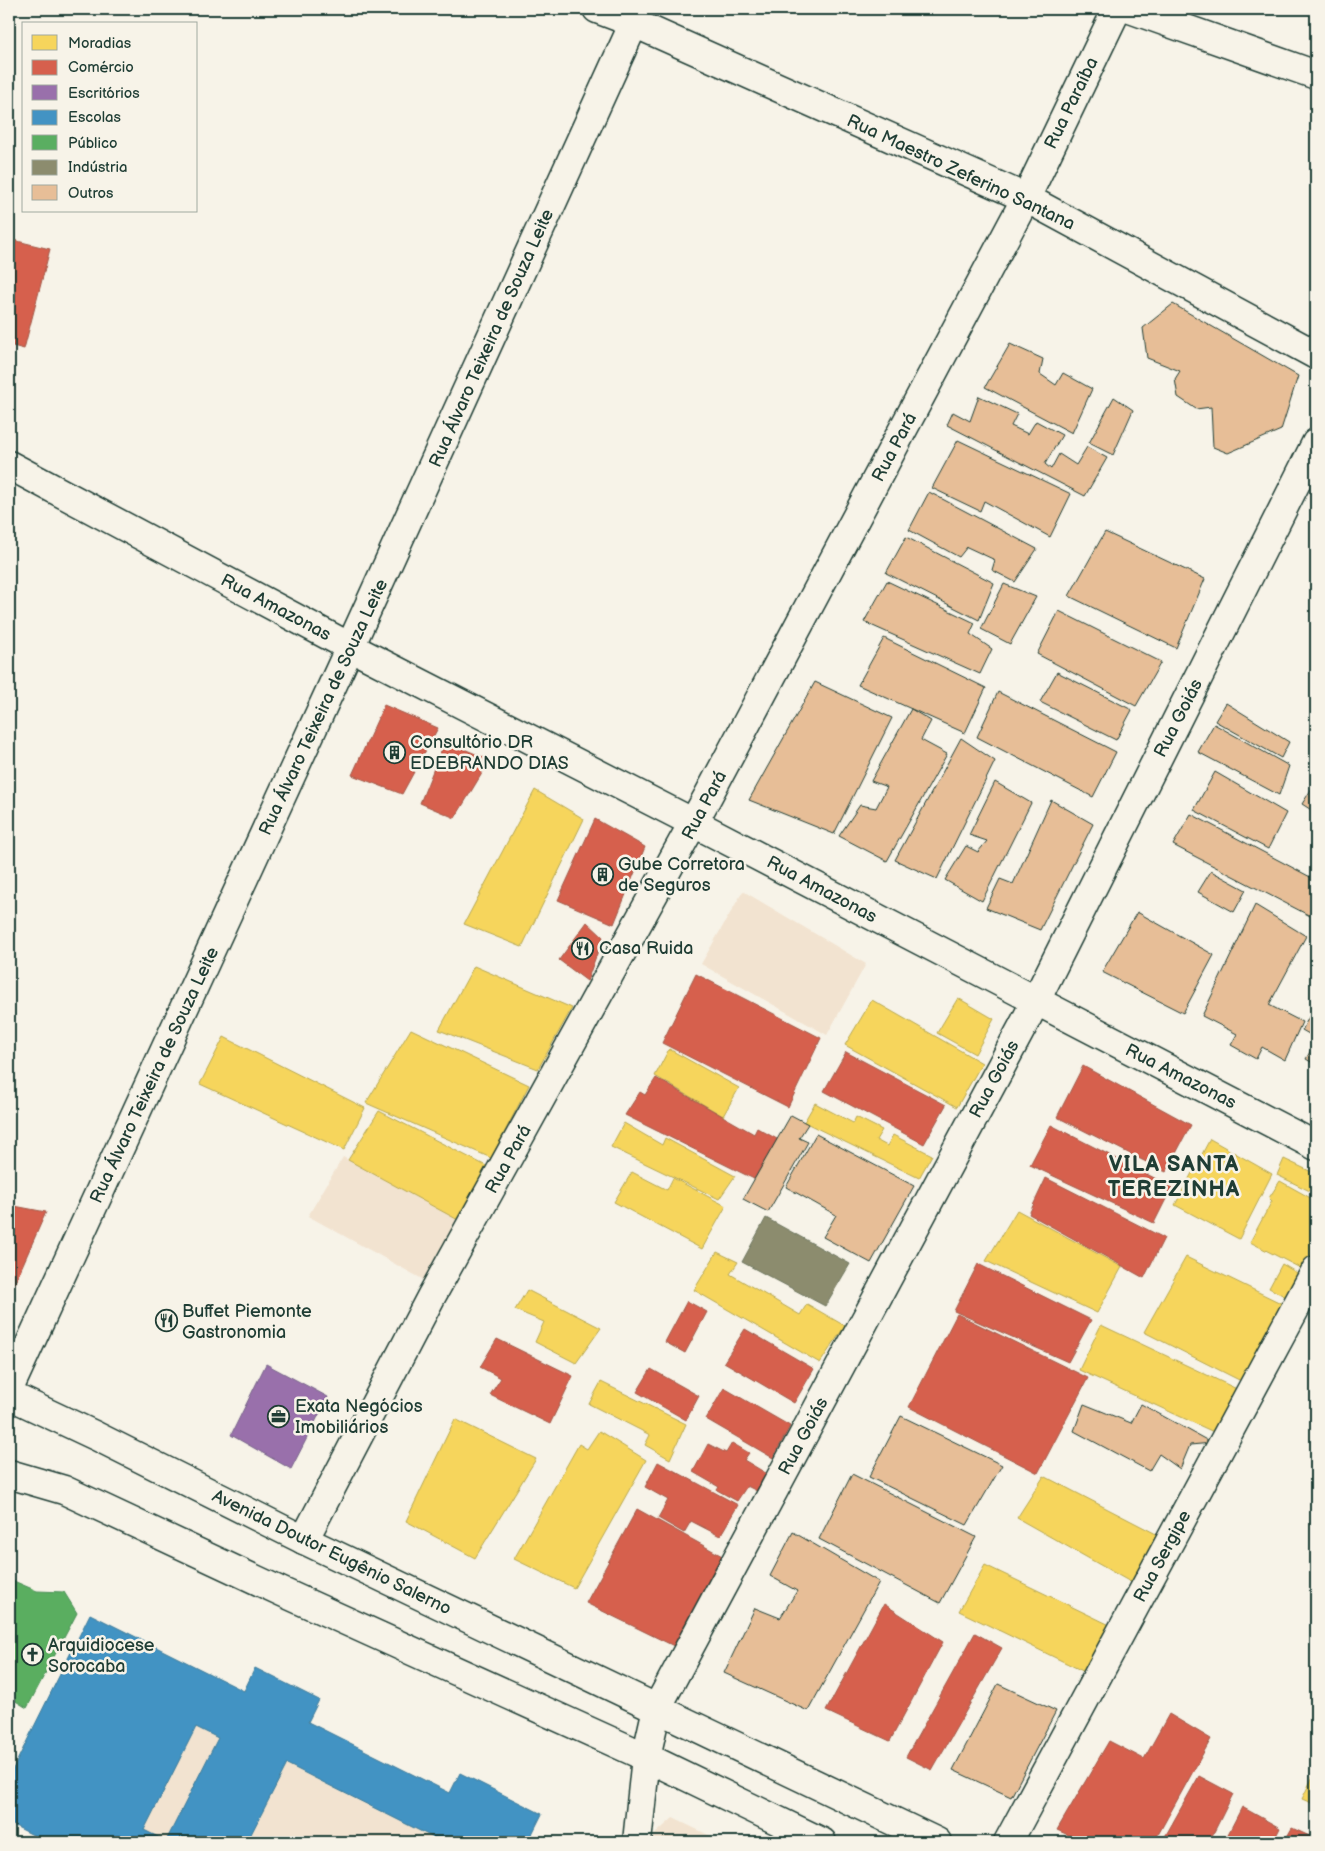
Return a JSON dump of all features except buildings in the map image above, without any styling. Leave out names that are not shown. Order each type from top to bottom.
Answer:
[{"type":"street","name":"Rua Maestro Zeferino Santana","points":[[597,9],[634,23],[1026,198],[1316,355]]},
{"type":"street","name":"Rua Paraíba","points":[[1026,198],[1117,9]]},
{"type":"street","points":[[1130,9],[1316,75]]},
{"type":"street","name":"Rua Álvaro Teixeira de Souza Leite","points":[[9,1389],[634,23]]},
{"type":"street","name":"Rua Pará","points":[[304,1540],[431,1297],[694,823],[1026,198]]},
{"type":"street","name":"Rua Goiás","points":[[657,1708],[1036,1001],[1316,443]]},
{"type":"street","name":"Rua Amazonas","points":[[9,465],[350,647],[694,823],[1316,1146]]},
{"type":"street","name":"Rua Sergipe","points":[[1008,1842],[1316,1270]]},
{"type":"street","name":"Avenida Doutor Eugênio Salerno","points":[[9,1395],[96,1436],[304,1540],[937,1842]]},
{"type":"street","points":[[9,1474],[64,1490],[290,1596],[646,1757],[822,1842]]},
{"type":"street","points":[[637,1842],[646,1757],[657,1708]]},
{"type":"shaded area","points":[[743,891],[866,964],[827,1035],[701,964]]},
{"type":"shaded area","points":[[343,1157],[460,1221],[424,1280],[308,1216]]},
{"type":"shaded area","points":[[90,1614],[243,1691],[255,1668],[319,1700],[308,1722],[450,1793],[460,1773],[542,1814],[528,1842],[47,1842],[9,1823],[9,1777]]},
{"type":"shaded area","points":[[673,1818],[723,1842],[653,1842],[654,1835]]},
{"type":"place","name":"Consultório DR EDEBRANDO DIAS","points":[[394,752]]},
{"type":"place","name":"Gube Corretora de Seguros","points":[[602,874]]},
{"type":"place","name":"Casa Ruida","points":[[583,948]]},
{"type":"place","name":"Buffet Piemonte Gastronomia","points":[[166,1321]]},
{"type":"place","name":"Exata Negócios Imobiliários","points":[[279,1416]]},
{"type":"place","name":"Arquidiocese Sorocaba","points":[[32,1655]]},
{"type":"district","name":"VILA SANTA TEREZINHA","points":[[1174,1176]]}]
